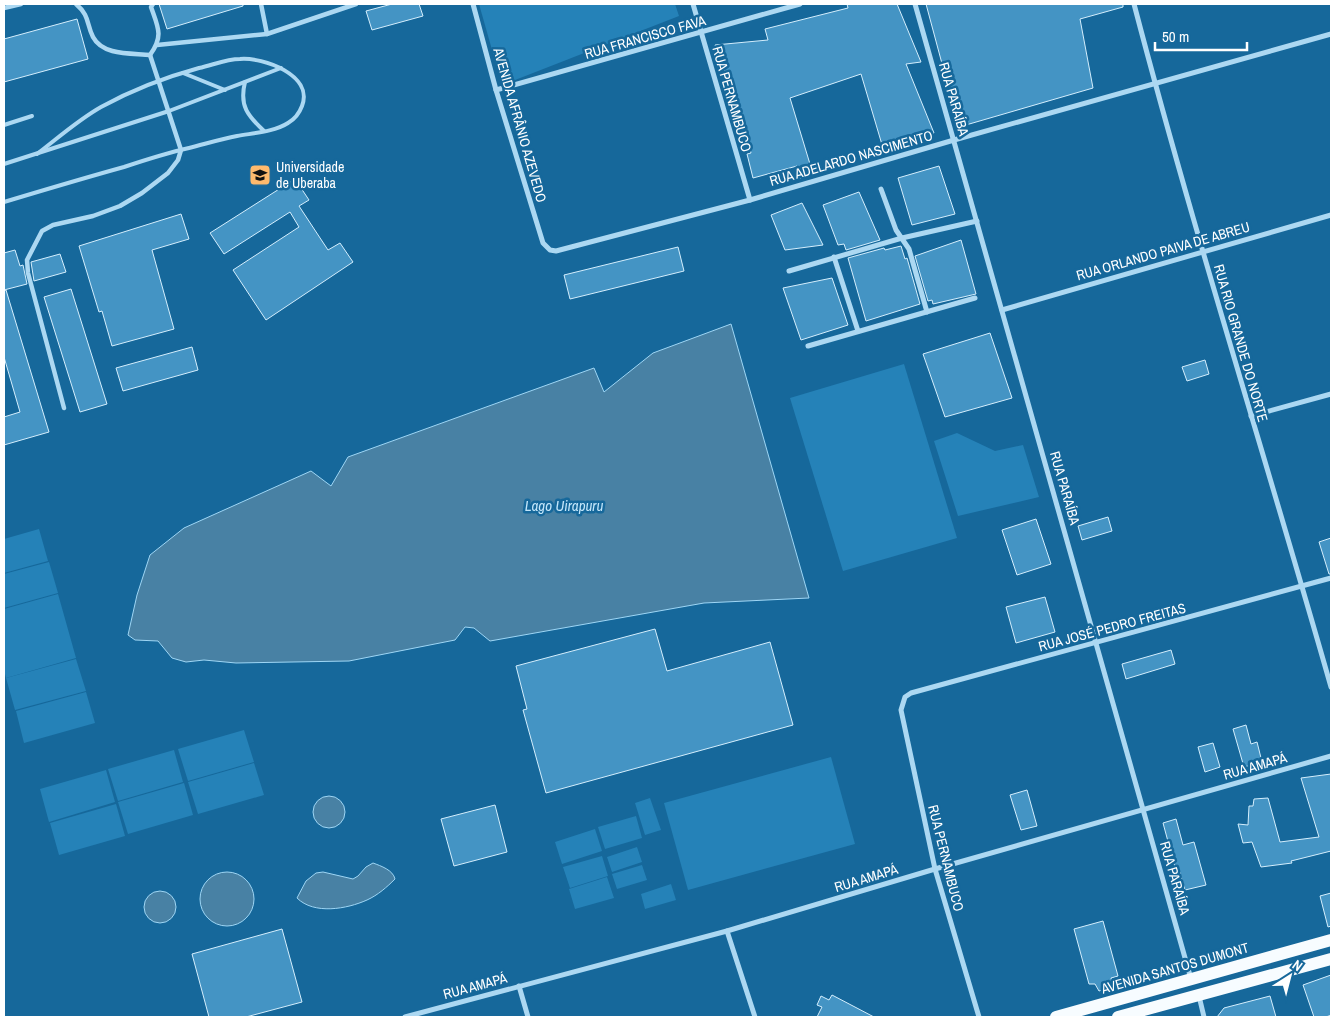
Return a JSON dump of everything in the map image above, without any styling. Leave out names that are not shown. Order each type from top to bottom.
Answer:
[{"type":"main road","name":"AVENIDA SANTOS DUMONT","points":[[1056,1017],[1331,940]]},
{"type":"main road","points":[[1118,1017],[1331,959]]},
{"type":"street","points":[[4,8],[20,4]]},
{"type":"street","points":[[76,4],[86,13],[94,38],[103,47],[118,53],[150,54]]},
{"type":"street","points":[[150,54],[157,45],[160,33],[151,7],[153,4]]},
{"type":"street","points":[[261,4],[267,34]]},
{"type":"street","points":[[157,45],[267,34],[356,4]]},
{"type":"street","name":"AVENIDA AFRÂNIO AZEVEDO","points":[[473,4],[496,90],[543,243],[550,250]]},
{"type":"street","name":"RUA PERNAMBUCO","points":[[693,4],[750,200]]},
{"type":"street","name":"RUA FRANCISCO FAVA","points":[[496,90],[800,4]]},
{"type":"street","name":"RUA PARAÍBA","points":[[916,4],[1098,641],[1191,979]]},
{"type":"street","name":"RUA RIO GRANDE DO NORTE","points":[[1134,4],[1203,251],[1331,687]]},
{"type":"street","name":"RUA ADELARDO NASCIMENTO","points":[[550,250],[561,251],[750,200],[954,140],[1331,34]]},
{"type":"street","points":[[64,408],[28,273],[27,260],[42,231],[53,224],[93,216],[120,206],[142,193],[168,173],[178,160],[181,150],[160,80],[150,54]]},
{"type":"street","points":[[881,189],[892,221],[909,249],[927,312]]},
{"type":"street","name":"RUA ORLANDO PAIVA DE ABREU","points":[[1002,310],[1331,215]]},
{"type":"street","points":[[789,271],[902,238],[977,221]]},
{"type":"street","points":[[834,258],[858,331]]},
{"type":"street","points":[[808,346],[975,298]]},
{"type":"street","points":[[1251,416],[1331,394]]},
{"type":"street","name":"RUA JOSÉ PEDRO FREITAS","points":[[902,703],[905,696],[911,693],[1331,578]]},
{"type":"street","name":"RUA PERNAMBUCO","points":[[902,703],[901,710],[935,869],[979,1017]]},
{"type":"street","name":"RUA AMAPÁ","points":[[405,1017],[727,931],[935,869],[1331,756]]},
{"type":"street","points":[[727,931],[754,1017]]},
{"type":"street","points":[[518,986],[528,1017]]},
{"type":"street","points":[[1198,995],[1204,1017]]},
{"type":"lane","points":[[5,201],[181,150],[286,125],[300,112],[304,102],[304,92],[299,83],[281,68],[259,60],[238,59],[160,80],[100,108],[37,154]]},
{"type":"lane","points":[[4,164],[169,111],[281,68]]},
{"type":"lane","points":[[182,73],[225,90]]},
{"type":"lane","points":[[245,82],[243,100],[246,110],[250,117],[264,131]]},
{"type":"lane","points":[[4,125],[32,116]]},
{"type":"shaded area","points":[[479,4],[675,4],[679,16],[502,85]]},
{"type":"shaded area","points":[[904,364],[957,538],[843,571],[790,398]]},
{"type":"shaded area","points":[[957,433],[995,451],[1023,445],[1039,497],[958,516],[934,441]]},
{"type":"shaded area","points":[[39,529],[48,561],[4,573],[4,539]]},
{"type":"shaded area","points":[[49,562],[58,593],[4,608],[4,574]]},
{"type":"shaded area","points":[[58,594],[76,658],[6,678],[4,670],[4,609]]},
{"type":"shaded area","points":[[76,659],[86,691],[15,710],[6,678]]},
{"type":"shaded area","points":[[86,692],[95,723],[24,743],[16,711]]},
{"type":"shaded area","points":[[244,730],[254,762],[188,781],[178,749]]},
{"type":"shaded area","points":[[174,750],[183,782],[118,801],[108,769]]},
{"type":"shaded area","points":[[831,757],[855,844],[688,890],[664,803]]},
{"type":"shaded area","points":[[254,763],[264,795],[198,814],[188,782]]},
{"type":"shaded area","points":[[106,770],[115,802],[49,822],[40,789]]},
{"type":"shaded area","points":[[184,783],[193,815],[128,834],[118,802]]},
{"type":"shaded area","points":[[650,798],[661,830],[645,835],[635,803]]},
{"type":"shaded area","points":[[116,804],[125,836],[59,855],[50,823]]},
{"type":"shaded area","points":[[636,816],[642,838],[605,849],[598,827]]},
{"type":"shaded area","points":[[595,829],[602,851],[562,864],[555,842]]},
{"type":"shaded area","points":[[637,847],[642,862],[612,872],[607,857]]},
{"type":"shaded area","points":[[602,856],[608,876],[570,888],[563,867]]},
{"type":"shaded area","points":[[642,865],[647,880],[617,889],[612,874]]},
{"type":"shaded area","points":[[607,877],[614,898],[575,909],[569,889]]},
{"type":"shaded area","points":[[671,884],[676,900],[645,909],[641,894]]},
{"type":"water","name":"Lago Uirapuru","points":[[731,324],[809,598],[704,603],[490,641],[474,628],[465,627],[455,640],[349,661],[236,663],[204,660],[186,662],[172,658],[158,641],[135,640],[128,635],[137,595],[150,555],[184,528],[311,471],[331,486],[348,457],[594,368],[604,392],[653,353]]},
{"type":"water","points":[[329,796],[341,800],[345,812],[341,824],[329,828],[317,824],[313,812],[317,800]]},
{"type":"water","points":[[373,863],[389,871],[395,879],[382,891],[367,900],[350,906],[331,909],[312,907],[297,898],[306,881],[316,873],[323,872],[353,879]]},
{"type":"water","points":[[222,872],[232,872],[242,876],[250,884],[254,899],[250,914],[242,922],[232,926],[222,926],[212,922],[204,914],[200,904],[200,894],[204,884],[212,876]]},
{"type":"water","points":[[160,891],[166,892],[171,896],[175,901],[175,913],[171,918],[166,922],[160,923],[154,922],[149,918],[145,913],[144,907],[145,901],[149,896],[154,892]]},
{"type":"building","points":[[159,4],[243,4],[243,6],[167,29]]},
{"type":"building","points":[[392,4],[419,4],[423,16],[372,30],[366,11]]},
{"type":"building","points":[[847,4],[897,4],[921,62],[906,64],[934,133],[883,148],[861,74],[790,98],[813,174],[800,178],[797,166],[753,178],[747,154],[751,153],[732,83],[729,84],[715,45],[768,40],[765,29],[848,8]]},
{"type":"building","points":[[926,4],[1123,4],[1123,7],[1080,19],[1093,88],[959,127]]},
{"type":"building","points":[[77,19],[88,59],[4,82],[4,39]]},
{"type":"building","points":[[939,166],[955,214],[912,225],[898,178]]},
{"type":"building","points":[[295,179],[309,200],[299,206],[328,250],[340,243],[353,262],[266,320],[233,270],[299,227],[290,212],[224,254],[210,233]]},
{"type":"building","points":[[859,192],[880,240],[846,250],[844,244],[838,245],[823,205]]},
{"type":"building","points":[[802,203],[823,245],[785,250],[771,215]]},
{"type":"building","points":[[181,214],[189,239],[152,250],[174,329],[112,346],[102,311],[99,312],[79,246]]},
{"type":"building","points":[[961,240],[976,294],[933,304],[932,300],[928,301],[915,256]]},
{"type":"building","points":[[901,246],[905,259],[907,258],[920,304],[866,321],[848,258],[884,248],[885,250]]},
{"type":"building","points":[[678,247],[684,271],[570,299],[564,275]]},
{"type":"building","points":[[15,250],[20,266],[23,265],[27,284],[4,290],[4,253]]},
{"type":"building","points":[[60,254],[66,272],[34,281],[31,262]]},
{"type":"building","points":[[832,278],[848,325],[801,340],[783,288]]},
{"type":"building","points":[[71,289],[107,404],[80,412],[44,297]]},
{"type":"building","points":[[6,290],[49,432],[4,445],[4,417],[20,412],[4,357],[4,291]]},
{"type":"building","points":[[990,333],[1012,398],[945,417],[923,354]]},
{"type":"building","points":[[192,347],[198,370],[123,391],[116,368]]},
{"type":"building","points":[[1205,360],[1209,374],[1187,381],[1182,367]]},
{"type":"building","points":[[1108,517],[1112,531],[1082,540],[1078,526]]},
{"type":"building","points":[[1036,519],[1051,564],[1017,575],[1002,530]]},
{"type":"building","points":[[1331,538],[1331,574],[1329,574],[1319,542]]},
{"type":"building","points":[[1045,597],[1055,632],[1016,643],[1006,607]]},
{"type":"building","points":[[655,629],[667,671],[770,642],[793,725],[546,793],[523,710],[527,709],[516,666]]},
{"type":"building","points":[[1171,650],[1175,664],[1126,679],[1122,664]]},
{"type":"building","points":[[1246,725],[1251,744],[1257,742],[1262,762],[1244,767],[1233,729]]},
{"type":"building","points":[[1213,743],[1220,767],[1205,772],[1198,747]]},
{"type":"building","points":[[1331,774],[1331,851],[1291,861],[1292,863],[1261,867],[1252,842],[1243,843],[1238,824],[1248,825],[1249,806],[1253,806],[1254,799],[1268,798],[1280,842],[1319,837],[1301,778]]},
{"type":"building","points":[[1027,790],[1037,826],[1021,830],[1010,795]]},
{"type":"building","points":[[495,805],[507,852],[454,866],[441,819]]},
{"type":"building","points":[[1176,819],[1183,845],[1194,842],[1206,885],[1185,890],[1179,870],[1176,871],[1163,823]]},
{"type":"building","points":[[1331,893],[1331,926],[1328,927],[1320,896]]},
{"type":"building","points":[[1103,921],[1118,976],[1111,978],[1113,987],[1099,991],[1095,984],[1089,984],[1074,929]]},
{"type":"building","points":[[282,929],[302,1002],[246,1017],[209,1017],[192,954]]},
{"type":"building","points":[[1331,975],[1331,1015],[1314,1017],[1303,985]]},
{"type":"building","points":[[832,995],[874,1017],[817,1017],[822,1007],[817,1005],[821,996],[829,1000]]},
{"type":"building","points":[[1270,996],[1276,1017],[1217,1017],[1224,1008]]},
{"type":"place","name":"Universidade de Uberaba","points":[[260,175]]}]
